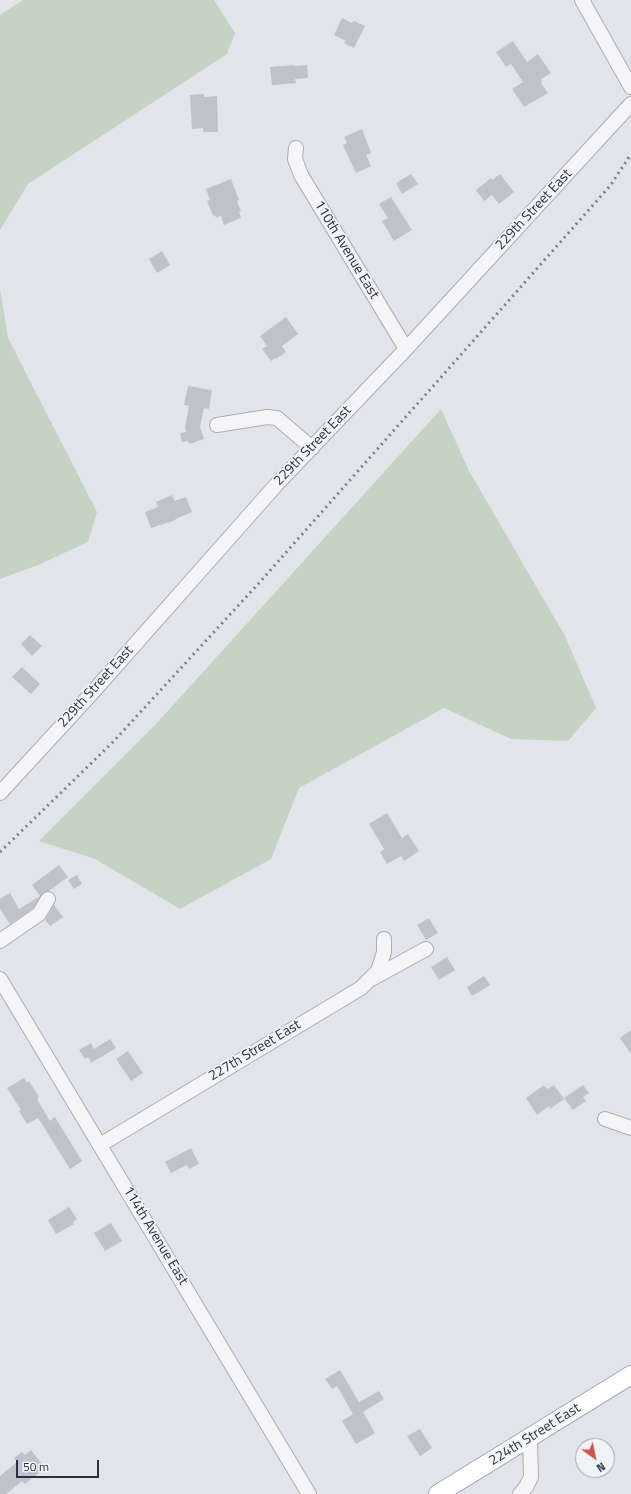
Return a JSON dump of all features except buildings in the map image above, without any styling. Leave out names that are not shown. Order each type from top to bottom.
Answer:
[{"type":"main road","name":"224th Street East","points":[[438,1494],[631,1375]]},
{"type":"street","points":[[582,0],[631,87]]},
{"type":"street","name":"229th Street East","points":[[0,793],[97,687],[276,485],[406,349],[631,104]]},
{"type":"street","name":"110th Avenue East","points":[[296,148],[295,159],[301,174],[406,349]]},
{"type":"street","points":[[217,425],[267,417],[277,418],[312,448]]},
{"type":"street","points":[[0,941],[39,914],[48,899]]},
{"type":"street","name":"227th Street East","points":[[100,1145],[354,992],[378,971],[384,952],[384,939]]},
{"type":"street","points":[[369,980],[426,950]]},
{"type":"street","name":"114th Avenue East","points":[[0,979],[309,1494]]},
{"type":"street","points":[[605,1119],[631,1128]]},
{"type":"street","points":[[520,1494],[526,1487],[530,1476],[530,1438]]},
{"type":"green space","points":[[23,0],[214,0],[235,33],[227,54],[28,184],[0,230],[0,15]]},
{"type":"green space","points":[[0,288],[8,338],[97,512],[88,542],[38,565],[0,579]]},
{"type":"green space","points":[[441,409],[469,471],[565,636],[596,708],[568,741],[511,739],[444,708],[299,788],[271,859],[180,909],[95,859],[39,841],[156,724]]},
{"type":"railway","points":[[0,852],[113,742],[259,583],[610,186],[631,154]]}]
